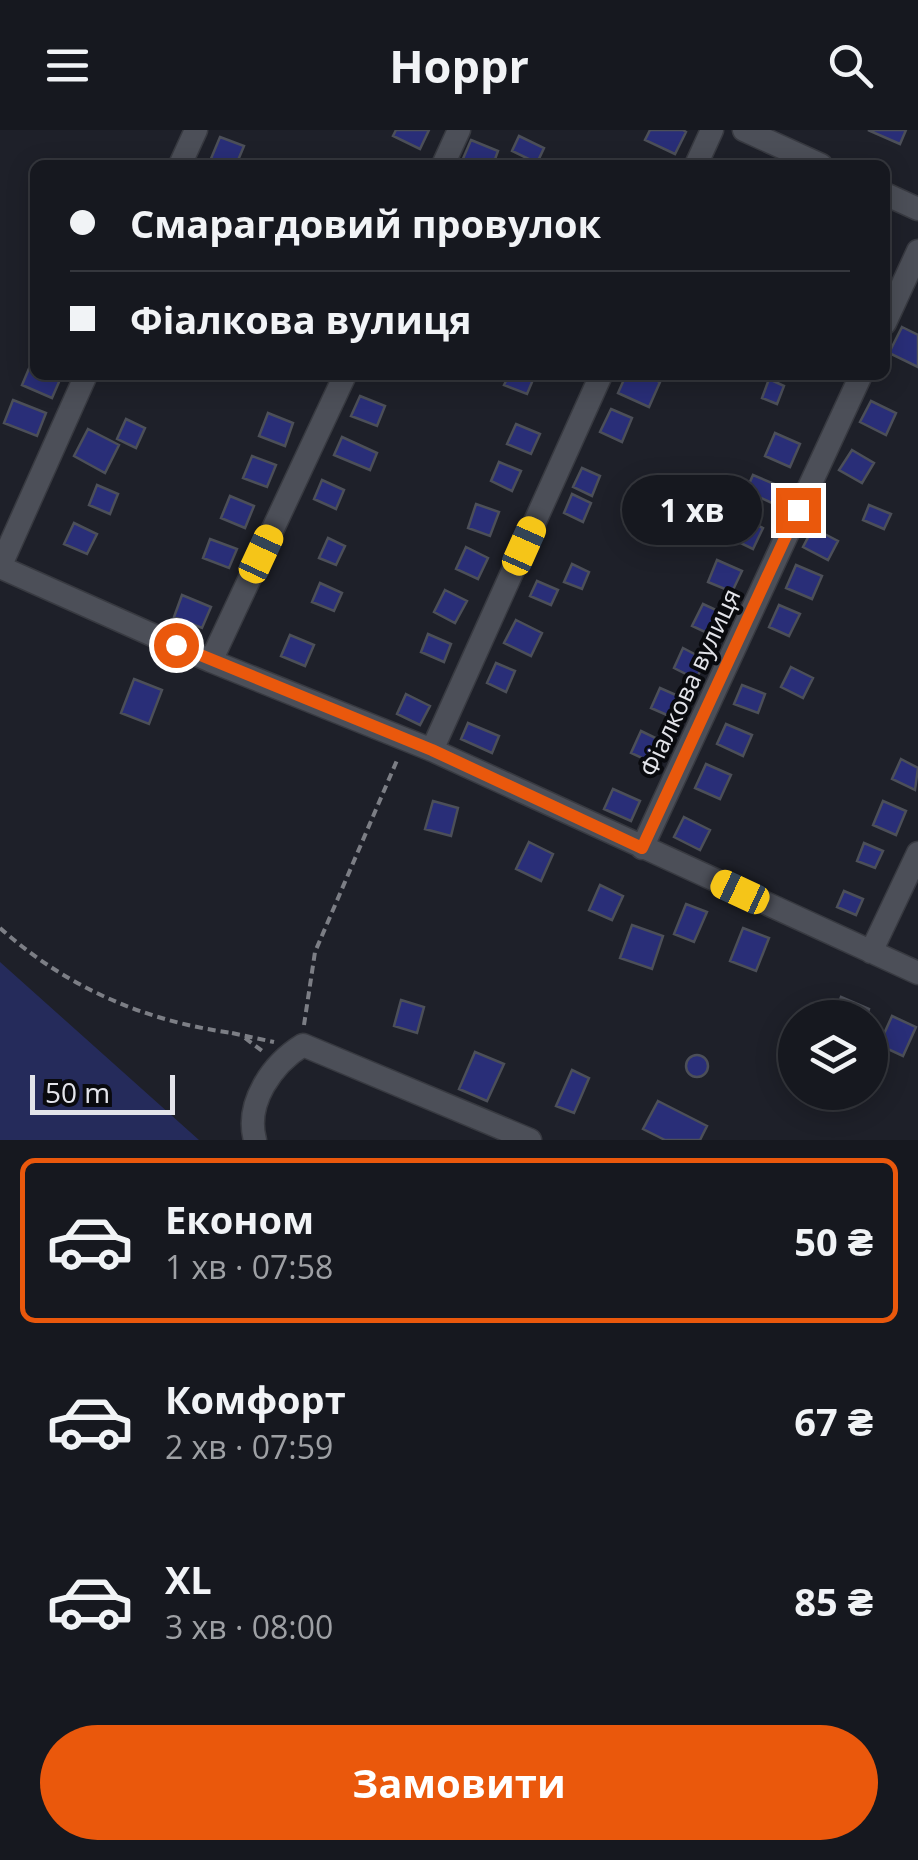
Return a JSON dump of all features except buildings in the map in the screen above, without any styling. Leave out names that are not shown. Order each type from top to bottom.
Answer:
[{"type":"street","points":[[182,160],[196,130]]},
{"type":"street","points":[[445,160],[459,130]]},
{"type":"street","points":[[698,160],[712,130]]},
{"type":"street","points":[[744,130],[810,160]]},
{"type":"street","points":[[890,196],[918,209]]},
{"type":"street","points":[[890,312],[918,251]]},
{"type":"street","points":[[84,380],[0,567],[211,661],[432,750],[918,974]]},
{"type":"street","points":[[211,661],[342,380]]},
{"type":"street","points":[[432,750],[600,380]]},
{"type":"street","name":"Фіалкова вулиця","points":[[642,848],[859,380]]},
{"type":"street","points":[[872,952],[918,853]]},
{"type":"street","points":[[255,1140],[250,1122],[254,1102],[270,1076],[304,1045],[518,1137]]},
{"type":"path","points":[[0,928],[48,966],[94,992],[157,1019],[304,1045],[308,982],[316,952],[406,740]]},
{"type":"path","points":[[232,1033],[262,1049],[270,1061],[270,1076]]},
{"type":"shaded area","points":[[0,962],[199,1140],[0,1140]]},
{"type":"route","points":[[176,645],[432,750],[642,848],[798,510]]}]
